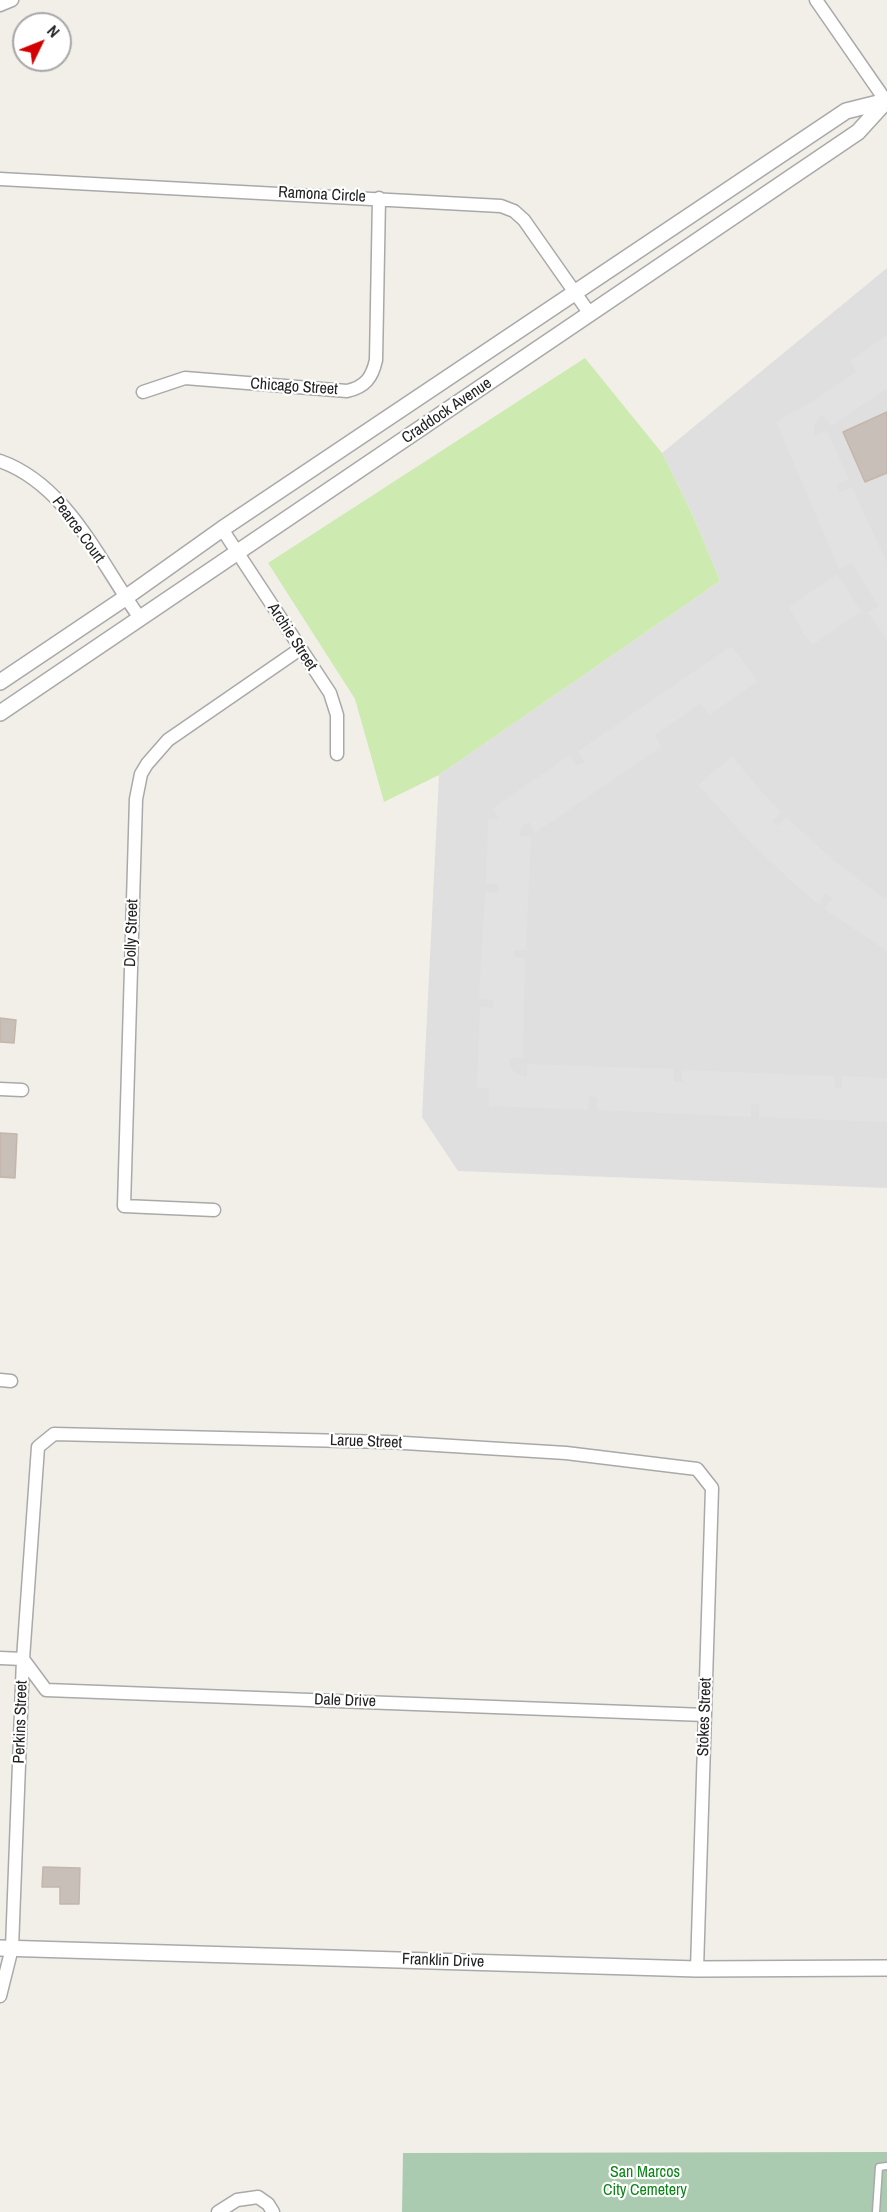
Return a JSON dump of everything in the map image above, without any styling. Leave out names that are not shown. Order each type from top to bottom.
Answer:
[{"type":"street","points":[[0,5],[12,0]]},
{"type":"street","points":[[816,0],[886,101]]},
{"type":"street","name":"Craddock Avenue","points":[[0,682],[222,529],[846,111],[886,101]]},
{"type":"street","name":"Craddock Avenue","points":[[0,712],[858,132],[886,101]]},
{"type":"street","name":"Ramona Circle","points":[[0,179],[501,206],[514,211],[532,231],[590,315]]},
{"type":"street","name":"Chicago Street","points":[[143,392],[185,378],[347,391],[359,388],[374,371],[376,360],[379,198]]},
{"type":"street","name":"Pearce Court","points":[[0,461],[17,467],[47,488],[73,518],[140,618]]},
{"type":"street","name":"Archie Street","points":[[222,529],[334,704],[338,727],[337,754]]},
{"type":"street","name":"Dolly Street","points":[[214,1210],[124,1206],[136,798],[141,774],[168,740],[300,649]]},
{"type":"street","points":[[0,1089],[22,1090]]},
{"type":"street","name":"Larue Street","points":[[38,1447],[54,1434],[377,1442],[566,1453],[698,1469]]},
{"type":"street","name":"Perkins Street","points":[[0,1996],[6,1948],[38,1447]]},
{"type":"street","name":"Stokes Street","points":[[697,1969],[712,1488],[698,1469]]},
{"type":"street","points":[[0,1658],[23,1659]]},
{"type":"street","name":"Dale Drive","points":[[23,1659],[45,1690],[705,1715]]},
{"type":"street","name":"Franklin Drive","points":[[6,1948],[697,1969],[887,1968]]},
{"type":"street","points":[[218,2212],[237,2200],[258,2197],[268,2204],[273,2212]]},
{"type":"lane","points":[[876,2212],[879,2167],[887,2166]]},
{"type":"shaded area","points":[[887,268],[887,1188],[458,1171],[422,1117],[439,775],[720,581],[694,518],[662,453]]},
{"type":"shaded area","points":[[887,335],[887,388],[831,426],[822,414],[814,425],[814,433],[815,435],[827,431],[849,479],[837,484],[840,492],[852,487],[887,563],[887,640],[868,613],[878,606],[852,563],[839,569],[776,422],[813,401],[856,372],[850,361]]},
{"type":"shaded area","points":[[837,574],[861,611],[812,645],[789,607]]},
{"type":"shaded area","points":[[731,646],[758,681],[709,715],[700,704],[655,735],[661,747],[535,833],[529,822],[522,827],[519,836],[531,837],[526,950],[514,950],[514,957],[525,958],[523,1058],[510,1058],[510,1064],[513,1071],[522,1076],[527,1076],[527,1064],[673,1069],[674,1082],[682,1082],[682,1070],[834,1076],[835,1088],[842,1088],[842,1076],[887,1078],[887,1122],[759,1117],[759,1104],[751,1104],[751,1117],[597,1110],[597,1097],[589,1096],[588,1110],[489,1106],[489,1089],[477,1087],[480,1007],[493,1008],[494,1001],[479,998],[485,892],[498,893],[498,885],[486,883],[488,818],[497,819],[498,817],[493,808],[570,755],[578,766],[585,762],[578,751]]},
{"type":"shaded area","points":[[732,756],[781,812],[772,821],[778,826],[786,817],[836,862],[887,900],[887,951],[824,909],[833,898],[826,893],[818,904],[795,885],[750,842],[698,785]]},
{"type":"green space","points":[[585,358],[662,453],[694,518],[720,581],[439,775],[384,802],[355,699],[268,563]]},
{"type":"green space","name":"San Marcos City Cemetery","points":[[887,2152],[887,2212],[402,2212],[403,2153]]},
{"type":"building","points":[[887,412],[887,473],[865,482],[843,432]]},
{"type":"building","points":[[0,1018],[16,1020],[14,1043],[0,1042]]},
{"type":"building","points":[[0,1133],[17,1134],[15,1178],[0,1177]]},
{"type":"building","points":[[43,1867],[80,1868],[79,1904],[60,1904],[60,1887],[42,1887]]}]
